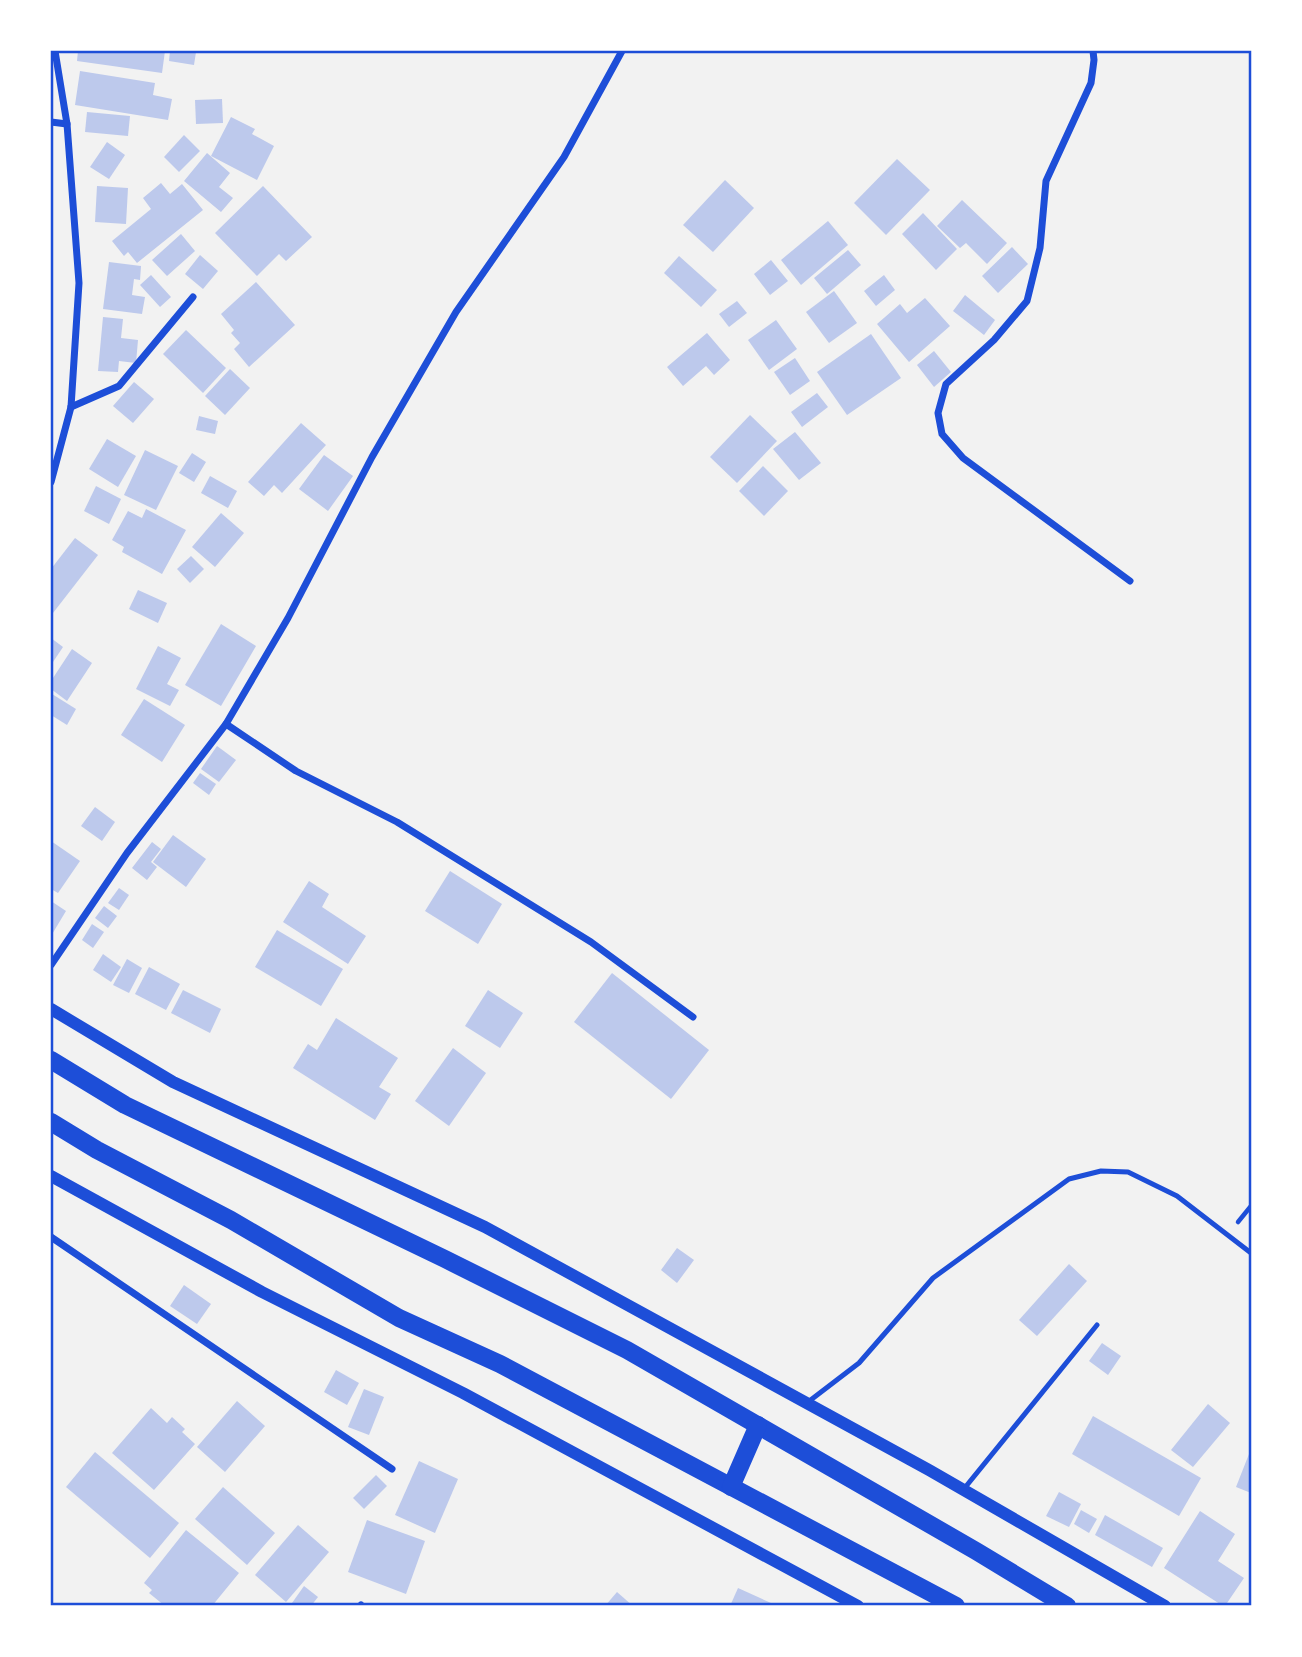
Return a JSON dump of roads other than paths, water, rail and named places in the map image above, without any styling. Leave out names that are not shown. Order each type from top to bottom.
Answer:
[{"type":"main road","points":[[51,1060],[125,1105],[627,1350],[1067,1606]]},
{"type":"main road","points":[[51,1122],[97,1150],[231,1220],[399,1318],[500,1364],[956,1606]]},
{"type":"main road","points":[[731,1487],[758,1425]]},
{"type":"street","points":[[51,482],[71,407],[79,283],[67,124],[55,51]]},
{"type":"street","points":[[51,965],[127,853],[226,724],[288,618],[372,457],[456,312],[564,157],[622,51]]},
{"type":"street","points":[[1093,51],[1091,83],[1046,181],[1040,248],[1027,301],[994,340],[946,384],[938,413],[942,435],[963,458],[1130,581]]},
{"type":"street","points":[[51,122],[67,124]]},
{"type":"street","points":[[71,407],[119,386],[193,297]]},
{"type":"street","points":[[226,724],[296,771],[397,822],[591,942],[693,1017]]},
{"type":"street","points":[[51,1009],[173,1082],[485,1227],[963,1490],[1165,1606]]},
{"type":"street","points":[[51,1176],[262,1293],[463,1393],[858,1606]]},
{"type":"street","points":[[51,1237],[392,1469]]},
{"type":"lane","points":[[806,1403],[859,1363],[933,1278],[1069,1180],[1101,1171],[1128,1172],[1177,1196],[1251,1253]]},
{"type":"lane","points":[[963,1490],[1097,1325]]}]
